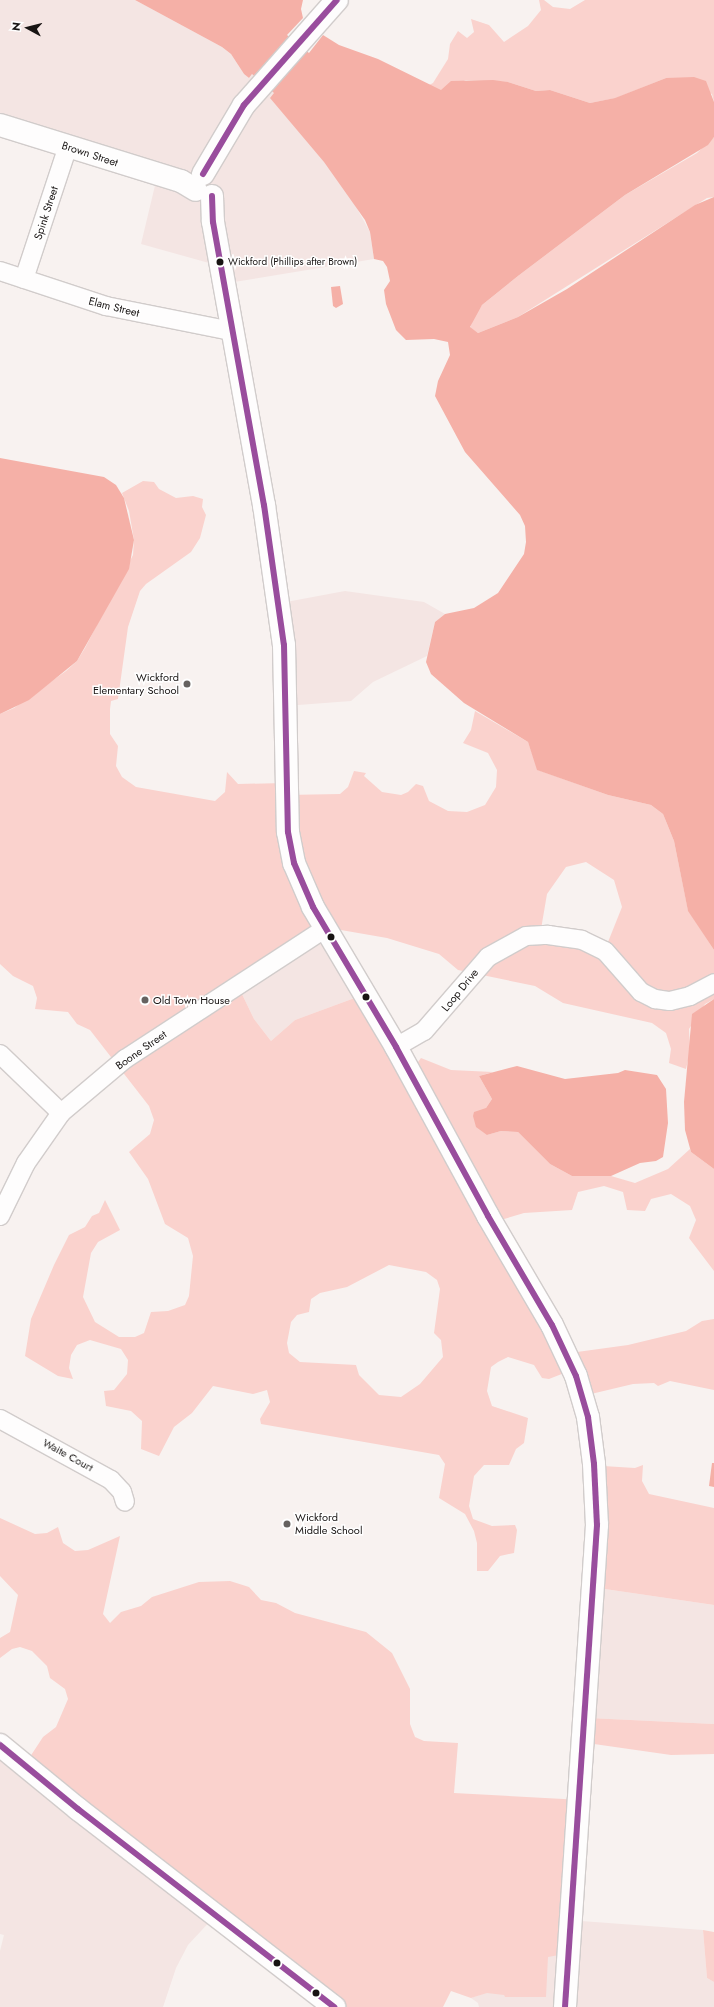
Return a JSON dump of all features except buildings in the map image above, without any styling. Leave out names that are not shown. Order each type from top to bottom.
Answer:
[{"type":"main road","points":[[337,0],[244,105],[215,155],[202,188],[264,505],[284,644],[288,832],[294,863],[313,907],[396,1047],[488,1216],[552,1326],[576,1376],[588,1417],[594,1464],[597,1525],[565,2007]]},
{"type":"main road","name":"Brown Street","points":[[0,125],[202,188]]},
{"type":"main road","points":[[0,1745],[78,1809],[334,2007]]},
{"type":"street","name":"Spink Street","points":[[24,279],[68,146]]},
{"type":"street","name":"Elam Street","points":[[0,271],[106,306],[231,332]]},
{"type":"street","name":"Boone Street","points":[[0,1216],[26,1163],[61,1113],[126,1059],[326,928]]},
{"type":"street","name":"Loop Drive","points":[[396,1047],[424,1030],[488,957],[526,936],[548,935],[582,940],[605,952],[641,992],[655,999],[670,1001],[690,996],[714,983]]},
{"type":"street","points":[[0,1054],[61,1113]]},
{"type":"street","name":"Waite Court","points":[[0,1419],[111,1480],[122,1492],[125,1502]]},
{"type":"shaded area","points":[[0,0],[135,0],[222,47],[231,54],[244,74],[249,78],[252,74],[274,93],[350,196],[370,232],[374,259],[228,283],[209,263],[141,244],[158,173],[0,126]]},
{"type":"shaded area","points":[[135,0],[303,0],[301,9],[303,18],[287,35],[309,53],[323,35],[339,45],[378,59],[441,90],[451,81],[493,80],[508,82],[536,91],[550,90],[590,103],[615,98],[666,78],[694,77],[706,81],[714,102],[714,137],[708,145],[625,195],[518,276],[482,305],[470,327],[478,333],[518,317],[567,289],[695,205],[714,197],[714,950],[688,911],[674,841],[663,814],[651,805],[608,795],[537,770],[528,742],[464,703],[431,674],[426,662],[435,622],[445,614],[474,608],[498,593],[524,554],[526,542],[525,526],[520,515],[465,452],[435,396],[438,381],[450,355],[448,342],[434,339],[406,340],[396,330],[386,304],[384,290],[390,281],[387,267],[383,261],[374,259],[370,232],[365,220],[324,162],[270,98],[274,93],[252,74],[249,78],[244,74],[231,54],[222,47]]},
{"type":"shaded area","points":[[539,0],[544,0],[553,7],[570,9],[585,0],[714,0],[714,102],[712,94],[666,78],[616,98],[590,103],[550,90],[536,91],[508,82],[466,80],[441,91],[429,85],[433,83],[448,59],[450,44],[458,31],[467,38],[474,32],[471,19],[489,25],[504,42],[528,26],[541,10]]},
{"type":"shaded area","points":[[714,137],[714,197],[707,198],[518,317],[478,333],[470,328],[474,316],[482,305],[518,276],[625,195],[697,153]]},
{"type":"shaded area","points":[[340,286],[343,304],[336,308],[333,306],[331,287]]},
{"type":"shaded area","points":[[0,458],[104,477],[116,485],[124,498],[134,540],[129,569],[77,661],[29,700],[0,714]]},
{"type":"shaded area","points":[[143,481],[154,482],[159,489],[176,498],[193,496],[203,499],[202,507],[206,515],[200,538],[191,552],[146,584],[140,591],[128,627],[118,699],[111,701],[110,709],[110,734],[118,746],[116,766],[122,777],[136,787],[215,801],[225,792],[227,772],[238,784],[284,783],[286,795],[340,794],[348,787],[354,771],[366,773],[364,776],[382,792],[401,795],[408,792],[416,784],[423,786],[429,801],[448,811],[467,812],[485,805],[496,787],[497,770],[488,753],[463,743],[471,730],[475,711],[528,742],[538,770],[608,795],[651,805],[663,814],[674,841],[688,910],[714,950],[714,999],[705,1004],[689,1029],[690,1052],[686,1069],[669,1063],[671,1049],[666,1033],[652,1023],[563,1003],[535,986],[458,970],[439,954],[387,938],[341,930],[240,990],[254,1019],[271,1041],[295,1020],[360,996],[415,1066],[421,1058],[451,1070],[493,1072],[479,1076],[492,1099],[486,1108],[487,1135],[501,1131],[518,1132],[550,1164],[572,1176],[611,1176],[635,1183],[668,1169],[690,1149],[691,1152],[714,1169],[714,1271],[689,1238],[696,1220],[690,1206],[671,1194],[651,1199],[645,1211],[627,1210],[623,1192],[604,1186],[578,1192],[572,1210],[524,1213],[501,1220],[574,1350],[577,1352],[628,1345],[686,1331],[702,1321],[714,1319],[714,1390],[670,1381],[658,1386],[654,1383],[633,1384],[591,1394],[582,1366],[549,1379],[542,1378],[534,1365],[508,1357],[491,1367],[487,1391],[492,1406],[528,1418],[524,1443],[516,1449],[509,1465],[484,1465],[474,1476],[469,1506],[473,1519],[492,1526],[515,1525],[517,1530],[514,1553],[500,1556],[488,1571],[477,1571],[477,1543],[474,1531],[465,1514],[439,1498],[445,1464],[439,1455],[261,1424],[260,1419],[270,1402],[267,1390],[253,1394],[213,1386],[192,1413],[174,1427],[159,1456],[141,1449],[142,1421],[131,1411],[106,1406],[104,1391],[114,1390],[127,1374],[128,1360],[121,1349],[90,1340],[77,1345],[71,1355],[69,1368],[73,1379],[58,1376],[25,1356],[31,1319],[54,1265],[69,1235],[85,1227],[92,1216],[99,1213],[105,1200],[120,1230],[98,1242],[91,1253],[83,1297],[95,1322],[119,1337],[135,1337],[144,1333],[151,1312],[168,1311],[185,1305],[189,1296],[193,1256],[188,1238],[165,1224],[148,1179],[129,1152],[150,1134],[154,1120],[149,1106],[90,1030],[77,1024],[68,1012],[35,1009],[37,998],[33,986],[13,976],[0,964],[0,714],[14,708],[66,671],[77,661],[85,648],[133,555],[134,540],[129,511],[122,493]],"holes":[[[586,862],[614,880],[622,907],[604,952],[540,935],[547,894],[566,867]],[[389,1265],[426,1272],[437,1280],[440,1289],[434,1333],[441,1340],[443,1357],[420,1384],[401,1397],[379,1395],[359,1375],[356,1365],[300,1362],[289,1353],[287,1343],[291,1322],[297,1315],[309,1312],[311,1299],[320,1293],[347,1287]]]},
{"type":"shaded area","points":[[345,591],[424,602],[445,614],[435,622],[427,656],[373,682],[351,701],[285,706],[286,602]]},
{"type":"shaded area","points":[[324,929],[360,996],[295,1020],[271,1041],[254,1019],[240,990]]},
{"type":"shaded area","points":[[714,999],[714,1169],[691,1152],[685,1130],[684,1102],[692,1014]]},
{"type":"shaded area","points":[[517,1066],[565,1079],[618,1073],[625,1070],[657,1075],[666,1089],[668,1123],[663,1157],[656,1161],[640,1163],[611,1176],[572,1176],[550,1164],[518,1132],[501,1131],[487,1135],[476,1127],[473,1116],[474,1112],[486,1108],[492,1099],[479,1076]]},
{"type":"shaded area","points":[[712,1463],[714,1463],[714,1487],[709,1486]]},
{"type":"shaded area","points":[[643,1465],[642,1481],[649,1494],[714,1508],[714,1605],[598,1588],[603,1466],[635,1468]]},
{"type":"shaded area","points":[[0,1518],[35,1534],[47,1533],[58,1527],[63,1543],[75,1551],[88,1550],[120,1536],[103,1614],[110,1623],[121,1612],[141,1606],[152,1597],[199,1582],[230,1581],[249,1587],[261,1600],[276,1603],[295,1613],[366,1632],[392,1653],[410,1689],[410,1724],[415,1737],[424,1741],[458,1743],[454,1793],[582,1800],[570,1953],[548,1957],[546,1997],[505,1997],[504,1995],[487,1993],[471,1998],[451,1991],[443,2007],[332,2007],[24,1766],[43,1737],[56,1727],[68,1699],[65,1689],[50,1678],[47,1666],[32,1651],[20,1647],[12,1649],[0,1658],[0,1638],[10,1632],[18,1595],[0,1576]]},
{"type":"shaded area","points":[[598,1588],[714,1605],[714,1724],[589,1718]]},
{"type":"shaded area","points":[[589,1718],[714,1724],[714,1754],[671,1755],[587,1743]]},
{"type":"shaded area","points":[[0,1751],[214,1917],[188,1945],[176,1968],[163,2007],[0,2007],[0,1951],[4,1935],[0,1934]]},
{"type":"shaded area","points":[[581,1921],[703,1930],[707,1978],[714,1982],[714,2007],[479,2007],[478,2003],[471,1998],[503,1987],[505,1997],[518,1988],[540,1958]]},
{"type":"shaded area","points":[[703,1930],[714,1932],[714,1982],[707,1978]]},
{"type":"transit line","points":[[203,174],[244,105],[337,0]]},
{"type":"transit line","points":[[212,196],[213,222],[264,505],[284,645],[288,832],[294,863],[313,907],[396,1047],[488,1216],[552,1325],[576,1376],[588,1417],[594,1464],[597,1525],[565,2007]]},
{"type":"transit line","points":[[0,1745],[78,1809],[334,2007]]},
{"type":"place","name":"Wickford (Phillips after Brown)","points":[[220,262]]},
{"type":"place","name":"Wickford Elementary School","points":[[187,684]]},
{"type":"place","name":"Old Town House","points":[[145,1000]]},
{"type":"place","name":"Wickford Middle School","points":[[287,1524]]}]
